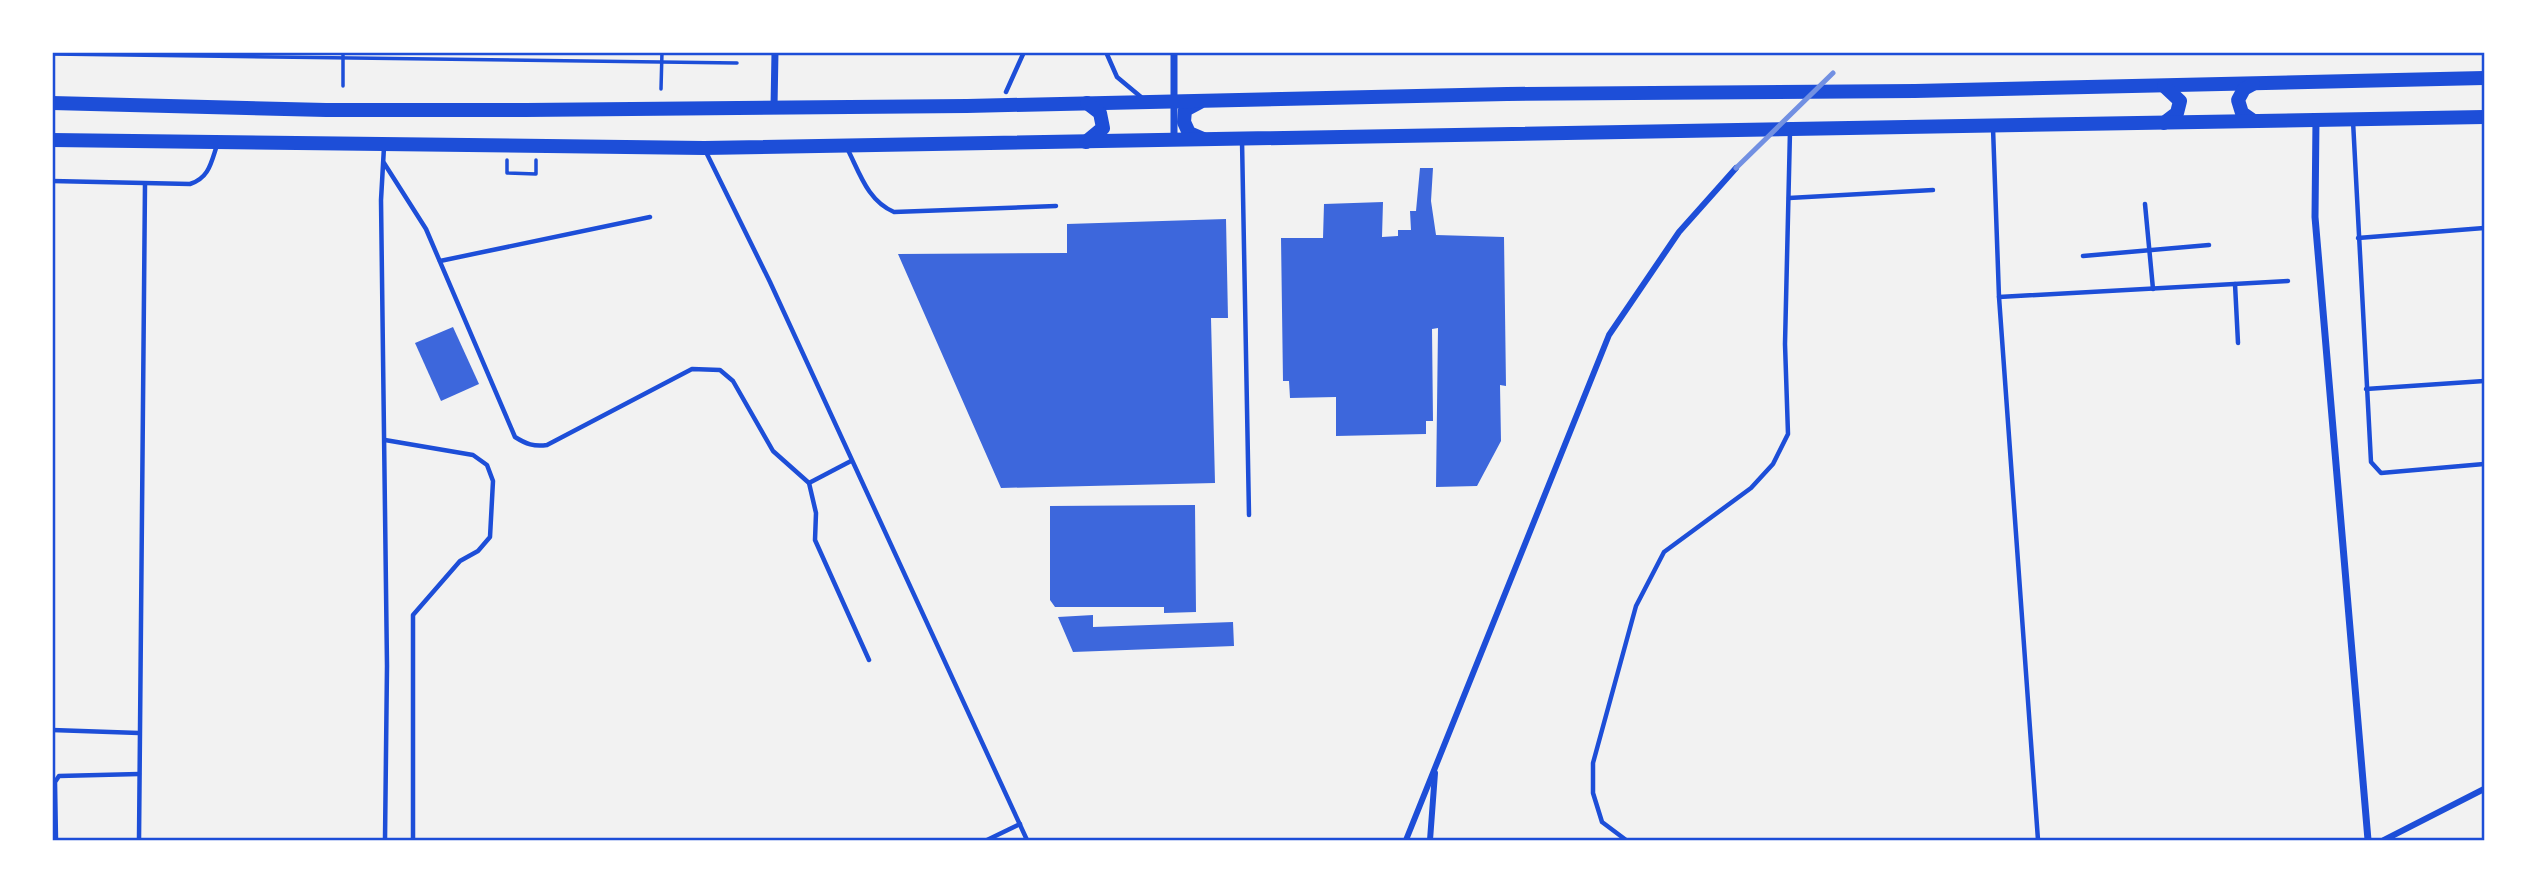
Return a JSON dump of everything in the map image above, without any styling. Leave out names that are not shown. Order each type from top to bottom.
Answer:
[{"type":"highway","points":[[52,103],[340,110],[774,107],[2164,86],[2484,78]]},
{"type":"highway","points":[[2252,120],[2242,113],[2238,100],[2244,89],[2253,84]]},
{"type":"highway","points":[[2164,86],[2176,94],[2180,107],[2173,118],[2164,123]]},
{"type":"highway","points":[[1204,100],[1189,106],[1184,116],[1189,133],[1207,140]]},
{"type":"highway","points":[[1085,142],[1103,128],[1100,113],[1087,103]]},
{"type":"highway","points":[[52,140],[384,147],[704,148],[2484,117]]},
{"type":"street","points":[[774,107],[775,52]]},
{"type":"street","points":[[1174,52],[1174,141]]},
{"type":"street","points":[[2316,119],[2315,217],[2368,841]]},
{"type":"street","points":[[1406,841],[1609,335],[1679,232],[1736,168]]},
{"type":"street","points":[[1430,841],[1435,765]]},
{"type":"street","points":[[2384,841],[2484,789]]},
{"type":"lane","points":[[1006,92],[1024,52]]},
{"type":"lane","points":[[1106,52],[1117,77],[1148,102]]},
{"type":"lane","points":[[2353,118],[2371,462],[2381,474],[2484,464]]},
{"type":"lane","points":[[1993,127],[1999,298],[2038,841]]},
{"type":"lane","points":[[1626,841],[1602,822],[1593,793],[1592,763],[1636,606],[1664,552],[1751,488],[1773,464],[1788,435],[1786,344],[1790,130]]},
{"type":"lane","points":[[1242,139],[1249,515]]},
{"type":"lane","points":[[52,181],[190,184],[202,180],[217,144]]},
{"type":"lane","points":[[847,146],[867,189],[880,206],[894,212],[1056,206]]},
{"type":"lane","points":[[384,147],[381,200],[385,841]]},
{"type":"lane","points":[[704,148],[771,282],[1027,841]]},
{"type":"lane","points":[[384,163],[426,229],[515,437],[536,446],[547,445],[692,369],[720,370],[733,380],[773,451],[809,483],[816,513],[815,540],[869,660]]},
{"type":"lane","points":[[139,841],[145,184]]},
{"type":"lane","points":[[1789,198],[1933,191]]},
{"type":"lane","points":[[2145,204],[2153,289]]},
{"type":"lane","points":[[440,261],[650,217]]},
{"type":"lane","points":[[2358,239],[2484,229]]},
{"type":"lane","points":[[2083,256],[2209,246]]},
{"type":"lane","points":[[1999,298],[2288,281]]},
{"type":"lane","points":[[2235,284],[2238,343]]},
{"type":"lane","points":[[2366,389],[2484,381]]},
{"type":"lane","points":[[384,440],[473,455],[487,466],[493,481],[490,537],[478,551],[460,561],[413,615],[413,841]]},
{"type":"lane","points":[[809,483],[851,461]]},
{"type":"lane","points":[[52,730],[139,733]]},
{"type":"lane","points":[[56,841],[55,782],[59,776],[64,773],[139,774]]},
{"type":"lane","points":[[987,841],[1020,824]]},
{"type":"path","points":[[661,89],[662,52]]},
{"type":"path","points":[[52,54],[343,55],[737,62]]},
{"type":"path","points":[[343,55],[343,86]]},
{"type":"path","points":[[507,173],[536,174]]},
{"type":"building","points":[[1420,168],[1433,168],[1431,201],[1436,235],[1504,237],[1506,386],[1500,385],[1501,441],[1477,486],[1436,487],[1438,328],[1432,329],[1433,421],[1426,421],[1426,434],[1336,436],[1336,397],[1290,398],[1289,381],[1283,381],[1281,238],[1323,238],[1324,204],[1383,202],[1382,237],[1398,236],[1398,230],[1411,230],[1410,211],[1416,211]]},
{"type":"building","points":[[1226,219],[1228,318],[1211,318],[1215,483],[1001,488],[898,254],[1067,253],[1067,224]]},
{"type":"building","points":[[453,327],[479,384],[441,401],[415,343]]},
{"type":"building","points":[[1195,505],[1196,612],[1164,613],[1164,607],[1055,607],[1050,600],[1050,506]]},
{"type":"building","points":[[1093,615],[1093,627],[1233,622],[1234,646],[1073,652],[1058,617]]},
{"type":"railway","points":[[1736,168],[1833,73]]}]
